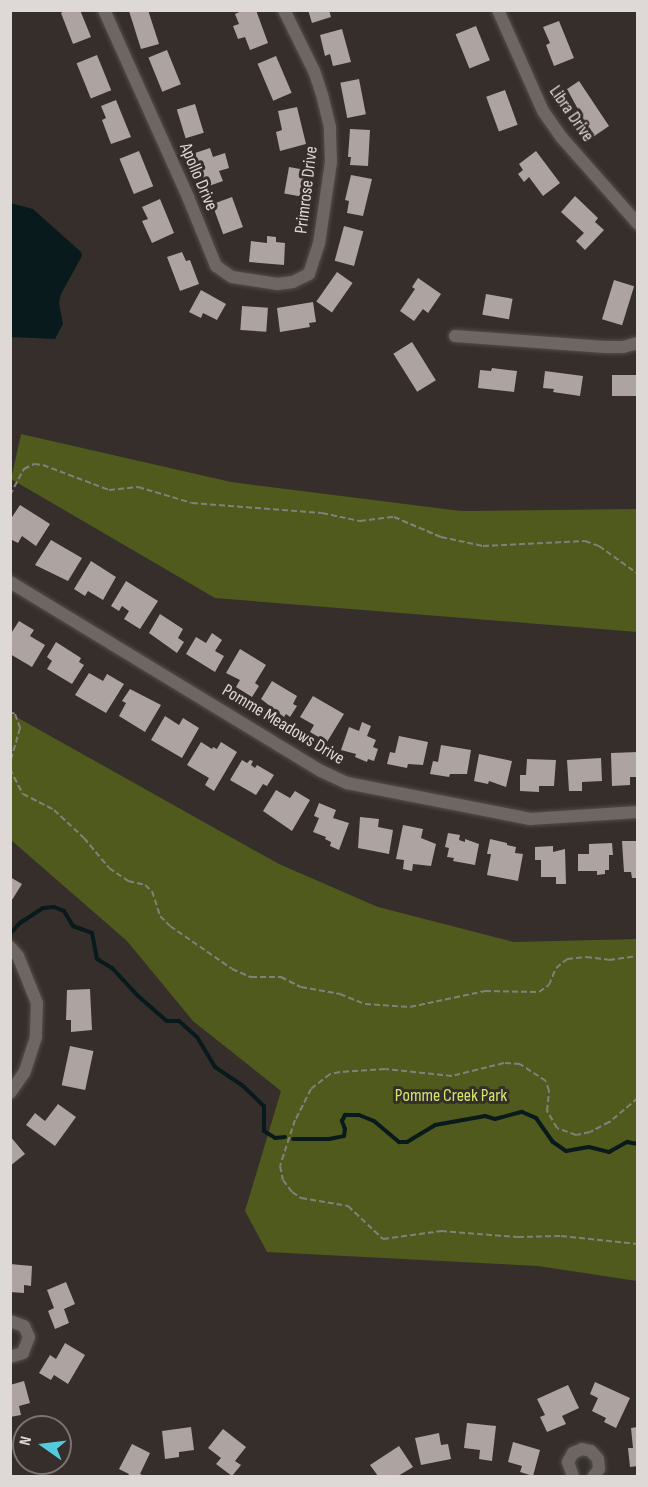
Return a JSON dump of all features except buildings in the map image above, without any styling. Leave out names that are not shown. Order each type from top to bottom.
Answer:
[{"type":"street","name":"Apollo Drive","points":[[104,10],[188,197],[216,266],[232,277],[277,284],[293,282],[309,274]]},
{"type":"street","name":"Primrose Drive","points":[[284,10],[314,71],[325,108],[331,141],[331,162],[319,244],[309,274]]},
{"type":"street","name":"Libra Drive","points":[[498,10],[543,111],[562,138],[638,224]]},
{"type":"street","points":[[455,336],[604,347],[623,347],[638,343]]},
{"type":"street","name":"Pomme Meadows Drive","points":[[10,582],[321,771],[347,783],[530,819],[638,812]]},
{"type":"street","points":[[10,947],[18,956],[37,1003],[36,1037],[24,1073],[10,1093]]},
{"type":"street","points":[[10,1321],[24,1326],[29,1337],[23,1353],[10,1357]]},
{"type":"street","points":[[573,1476],[568,1462],[573,1453],[582,1449],[591,1451],[598,1459],[599,1468],[594,1476]]},
{"type":"path","points":[[10,495],[24,469],[34,464],[43,465],[109,490],[138,488],[192,502],[322,513],[360,521],[394,518],[441,537],[476,546],[585,541],[599,546],[638,574]]},
{"type":"path","points":[[10,712],[15,714],[20,728],[10,764]]},
{"type":"path","points":[[10,769],[23,794],[54,810],[84,837],[109,868],[128,881],[145,885],[152,891],[158,912],[170,926],[232,969],[251,977],[281,977],[293,984],[340,994],[356,1003],[394,1007],[426,1005],[446,998],[485,991],[539,992],[549,986],[556,968],[567,959],[586,957],[609,960],[638,956]]},
{"type":"path","points":[[638,1098],[609,1122],[590,1132],[576,1135],[557,1128],[547,1111],[549,1090],[546,1081],[520,1064],[504,1063],[452,1076],[385,1069],[340,1072],[318,1082],[306,1097],[280,1166],[283,1180],[292,1192],[301,1198],[348,1206],[383,1239],[441,1231],[518,1237],[561,1236],[638,1244]]},
{"type":"green space","points":[[21,434],[231,482],[461,511],[637,509],[637,632],[215,598],[11,479]]},
{"type":"green space","name":"Pomme Creek Park","points":[[11,714],[279,864],[378,907],[514,942],[637,939],[637,1281],[538,1266],[267,1252],[245,1211],[281,1091],[193,1021],[127,941],[11,840]]},
{"type":"shaded area","points":[[10,203],[33,209],[81,252],[82,256],[61,294],[59,303],[63,324],[55,339],[11,337]]},
{"type":"waterway","points":[[10,934],[20,923],[43,908],[54,907],[64,911],[73,926],[92,933],[97,959],[112,968],[138,996],[167,1021],[179,1021],[197,1037],[215,1067],[242,1085],[264,1106],[264,1131],[275,1138],[285,1137]]},
{"type":"waterway","points":[[293,1139],[329,1139],[344,1136],[345,1129],[342,1121],[345,1115],[359,1115],[374,1121],[399,1142],[407,1142],[435,1125],[485,1116],[495,1119],[522,1112],[536,1118],[553,1142],[566,1151],[589,1147],[609,1152],[627,1142],[638,1144]]}]
